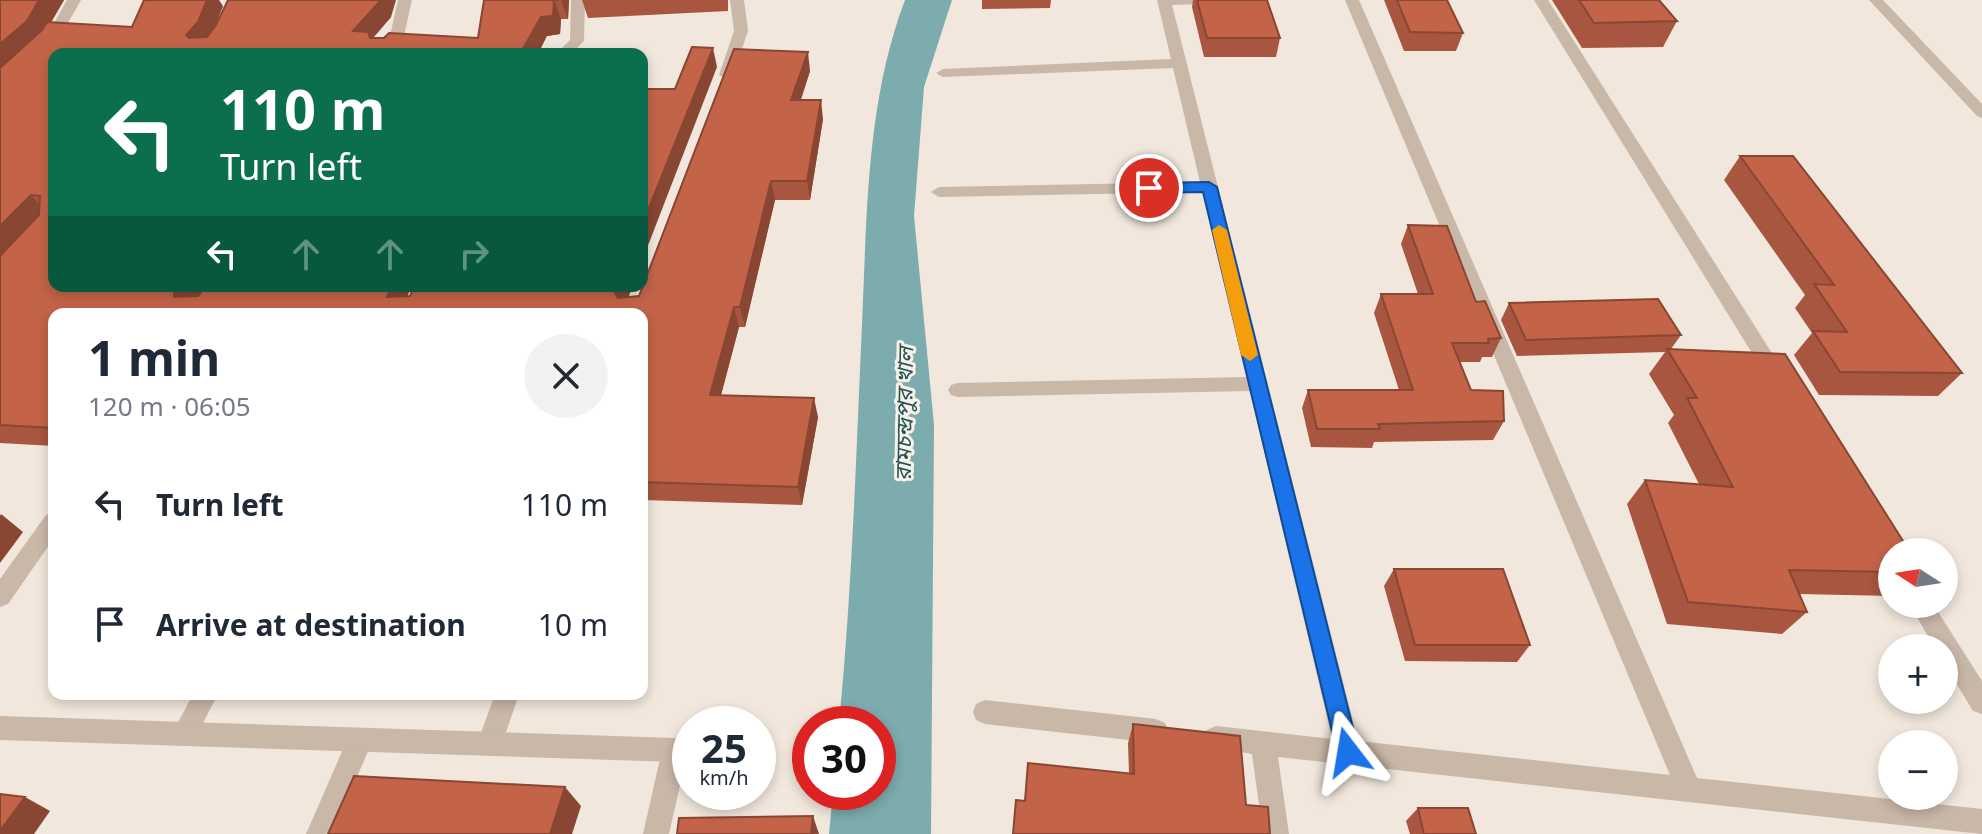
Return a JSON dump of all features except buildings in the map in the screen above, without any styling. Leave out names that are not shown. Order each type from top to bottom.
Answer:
[{"type":"street","points":[[39,53],[49,44],[74,0]]},
{"type":"street","points":[[390,48],[396,40],[405,0]]},
{"type":"street","points":[[569,48],[577,41],[578,0]]},
{"type":"street","points":[[722,87],[741,31],[737,0]]},
{"type":"street","points":[[1204,0],[1164,1],[1348,752]]},
{"type":"street","points":[[1352,0],[1689,790]]},
{"type":"street","points":[[1541,0],[1783,387]]},
{"type":"street","points":[[1876,0],[1982,113]]},
{"type":"street","points":[[943,73],[1179,63]]},
{"type":"street","points":[[939,192],[1209,187]]},
{"type":"street","points":[[958,390],[1257,384]]},
{"type":"street","points":[[0,597],[48,529]]},
{"type":"street","points":[[1929,618],[1982,703]]},
{"type":"street","points":[[184,734],[203,700]]},
{"type":"street","points":[[490,744],[505,700]]},
{"type":"street","points":[[985,712],[1982,822]]},
{"type":"street","points":[[0,728],[675,750],[656,834]]},
{"type":"street","points":[[319,834],[360,740]]},
{"type":"street","points":[[1263,743],[1276,834]]},
{"type":"water","name":"রামচন্দ্রপুর খাল","points":[[905,0],[952,0],[924,87],[914,216],[934,425],[931,834],[829,834],[831,810],[896,810],[896,706],[840,706],[871,160],[892,39]]},
{"type":"slow traffic","points":[[1219,230],[1250,355]]},
{"type":"route","points":[[1149,188],[1209,187],[1348,752]]}]
